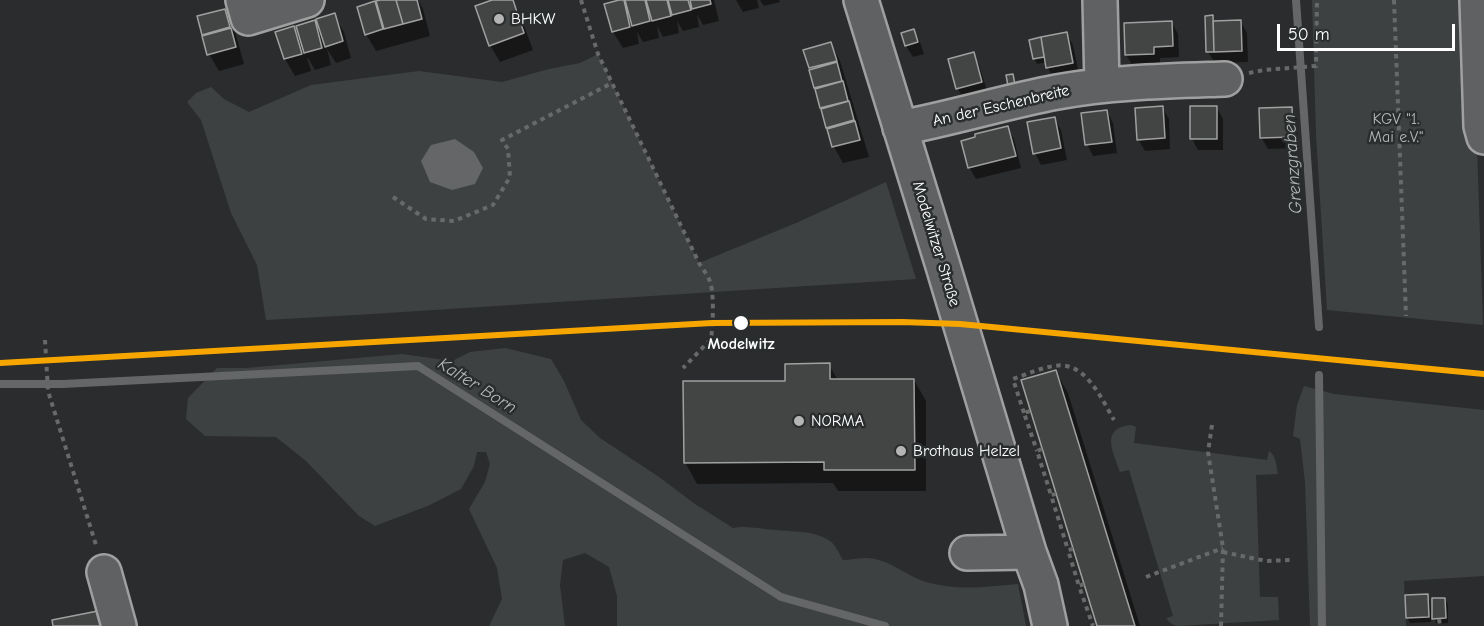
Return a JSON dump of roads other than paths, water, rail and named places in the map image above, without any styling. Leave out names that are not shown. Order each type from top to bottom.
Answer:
[{"type":"street","points":[[243,0],[248,18],[307,0]]},
{"type":"street","name":"Modelwitzer Straße","points":[[861,0],[1041,585],[1050,626]]},
{"type":"street","points":[[1100,0],[1102,85]]},
{"type":"street","points":[[1477,0],[1481,115],[1484,138]]},
{"type":"street","name":"An der Eschenbreite","points":[[900,128],[1007,102],[1102,85],[1225,79]]},
{"type":"street","points":[[966,553],[1029,552]]},
{"type":"street","points":[[104,572],[119,626]]},
{"type":"waterway","name":"Grenzgraben","points":[[1296,0],[1319,327]]},
{"type":"waterway","name":"Kalter Born","points":[[0,384],[63,384],[418,366],[781,597],[885,626]]},
{"type":"waterway","name":"Grenzgraben","points":[[1319,375],[1322,626]]},
{"type":"place","name":"BHKW","points":[[499,19]]},
{"type":"place","name":"Modelwitz","points":[[741,323]]},
{"type":"place","name":"NORMA","points":[[799,421]]},
{"type":"place","name":"Brothaus Helzel","points":[[901,451]]},
{"type":"park label","name":"KGV \"1. Mai e.V.\"","points":[[1396,128]]}]
